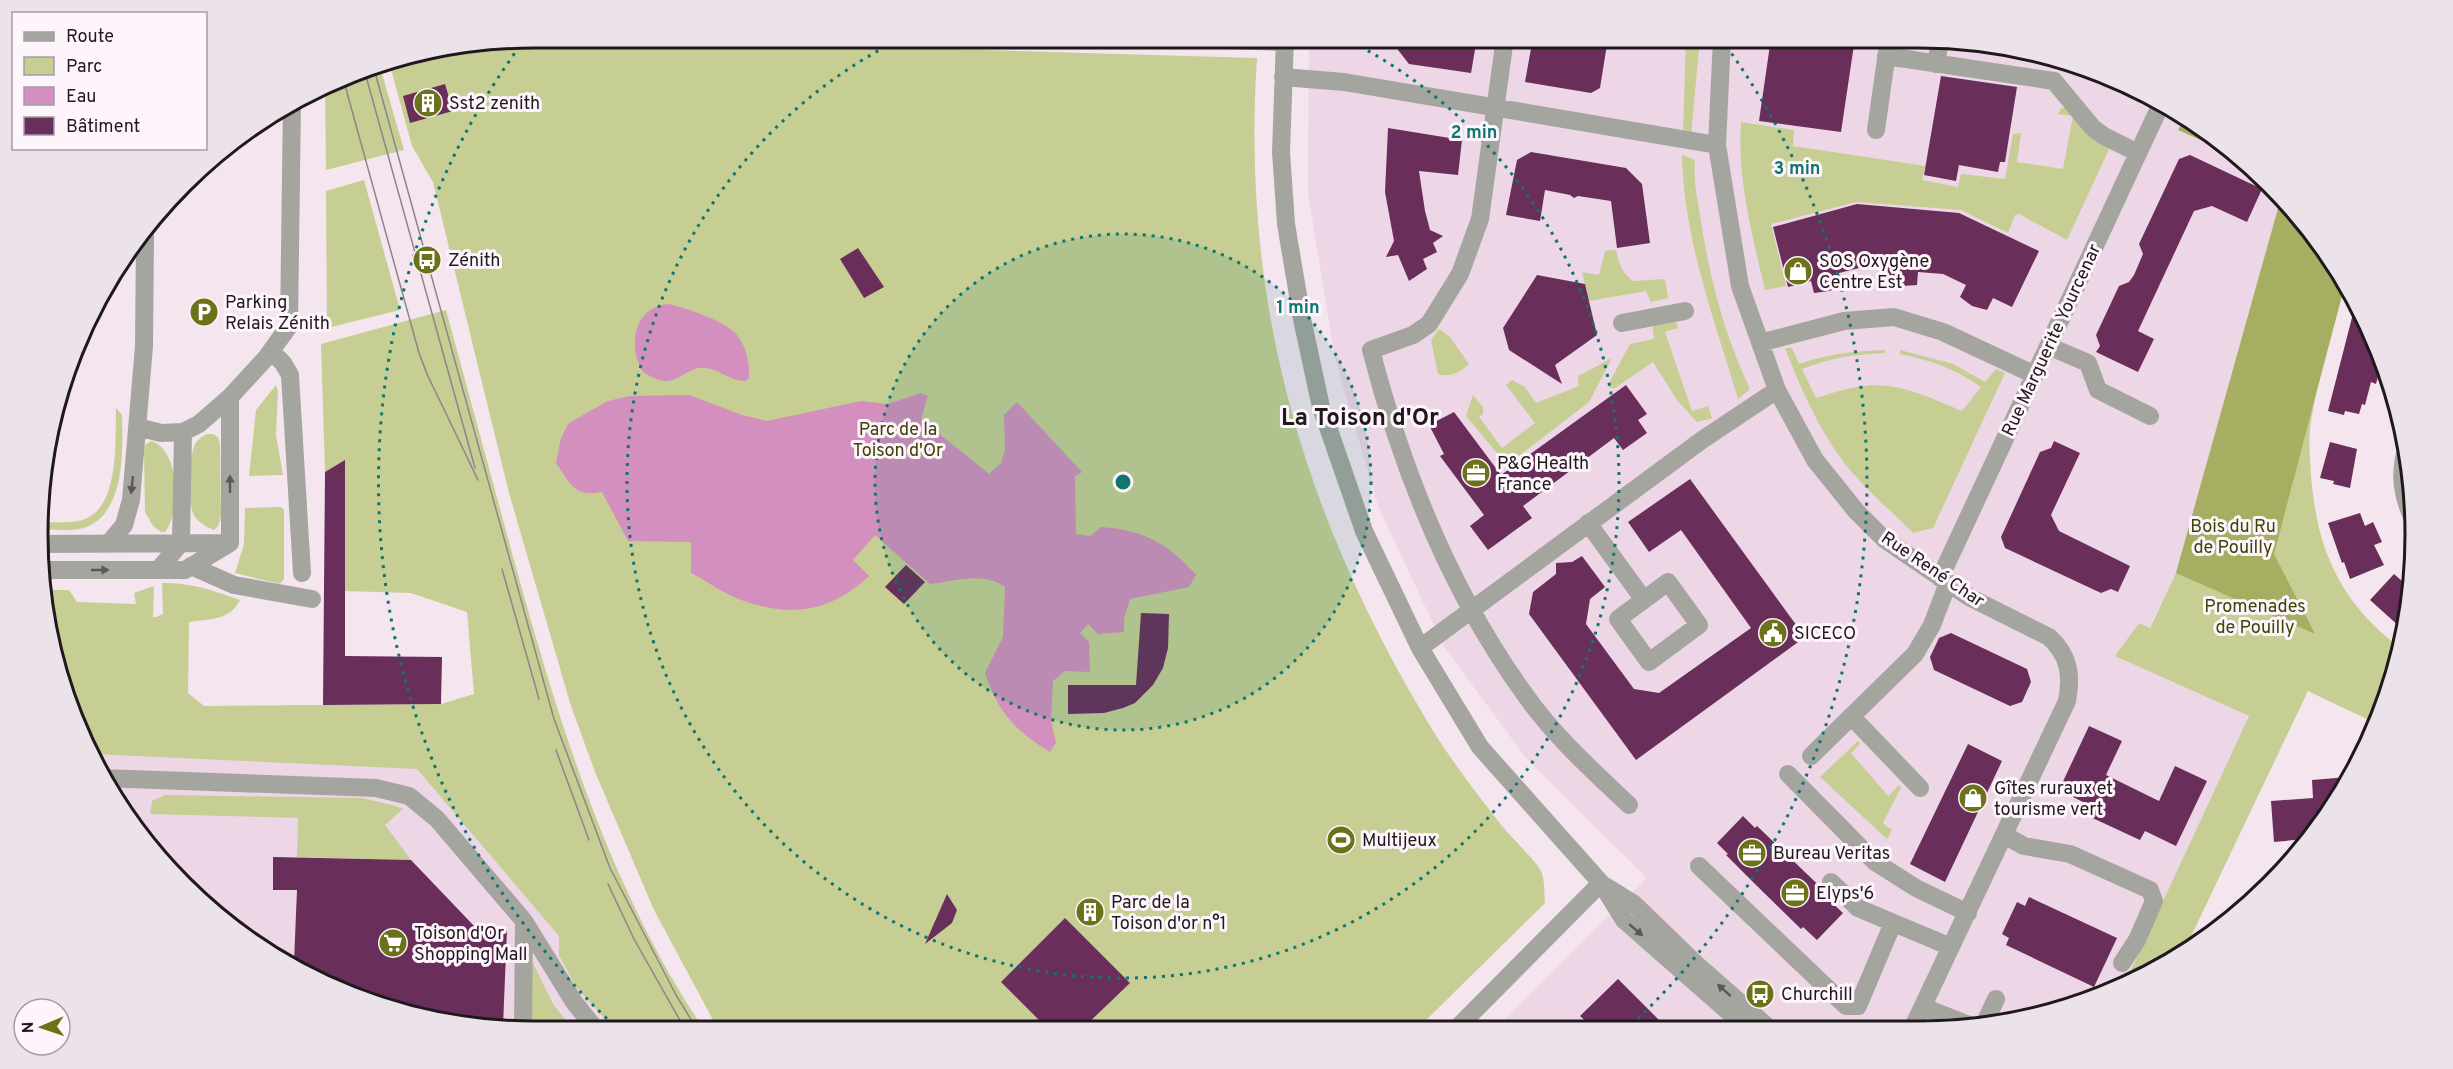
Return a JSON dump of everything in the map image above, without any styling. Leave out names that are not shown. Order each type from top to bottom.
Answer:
[{"type":"street","points":[[1285,48],[1281,152],[1286,224],[1302,319],[1321,407],[1364,531],[1420,648],[1480,747],[1601,883],[1624,920],[1739,1021]]},
{"type":"street","points":[[1503,48],[1480,219],[1460,274],[1429,324],[1413,335],[1371,350],[1417,497],[1449,567],[1485,636],[1527,698],[1576,755],[1629,804]]},
{"type":"street","name":"Rue René Char","points":[[1722,48],[1717,145],[1740,286],[1777,390],[1815,460],[1856,511],[1884,539],[1969,597],[2049,637],[2059,646],[2066,658],[2069,672],[2067,701],[1916,1021]]},
{"type":"street","points":[[1876,130],[1887,48]]},
{"type":"street","points":[[1890,48],[1936,64],[2054,81],[2093,128],[2138,153]]},
{"type":"street","points":[[1936,64],[1939,49]]},
{"type":"street","points":[[1283,77],[1344,82],[1717,145]]},
{"type":"street","name":"Rue Marguerite Yourcenar","points":[[1811,756],[1915,654],[1932,625],[1944,580],[2048,346],[2158,111]]},
{"type":"street","points":[[138,427],[161,433],[183,432],[199,424],[230,397],[271,351],[289,326],[292,113]]},
{"type":"street","points":[[108,544],[124,525],[131,500],[144,346],[145,244]]},
{"type":"street","points":[[1622,323],[1686,311]]},
{"type":"street","points":[[1760,343],[1844,321],[1894,317],[1943,332],[2035,375]]},
{"type":"street","points":[[2048,346],[2088,363],[2098,390],[2150,416]]},
{"type":"street","points":[[271,351],[283,363],[290,375],[302,573]]},
{"type":"street","points":[[1420,648],[1702,440],[1777,390]]},
{"type":"street","points":[[230,397],[230,543]]},
{"type":"street","points":[[158,570],[181,543],[183,432]]},
{"type":"street","points":[[2401,473],[2403,489]]},
{"type":"street","points":[[1588,523],[1644,600]]},
{"type":"street","points":[[48,543],[230,543]]},
{"type":"street","points":[[49,570],[185,570],[230,543]]},
{"type":"street","points":[[191,566],[234,585],[312,599]]},
{"type":"street","points":[[1668,582],[1699,625],[1649,662],[1618,619],[1644,600],[1668,582]]},
{"type":"street","points":[[1851,716],[1920,788]]},
{"type":"street","points":[[1788,774],[1875,862],[1916,888],[1968,913]]},
{"type":"street","points":[[113,778],[376,788],[410,796],[437,819],[525,921],[574,1002],[589,1021]]},
{"type":"street","points":[[2004,835],[2024,846],[2070,855],[2150,890],[2154,901],[2137,940],[2122,963]]},
{"type":"street","points":[[1699,866],[1846,1006],[1858,1006],[1893,923]]},
{"type":"street","points":[[1831,882],[1858,908],[1951,947]]},
{"type":"street","points":[[1601,883],[1634,904],[1696,964],[1761,1021]]},
{"type":"street","points":[[1464,1021],[1601,883]]},
{"type":"street","points":[[523,1021],[525,921]]},
{"type":"street","points":[[1988,1016],[1996,999]]},
{"type":"street","points":[[1923,1007],[1955,1020]]},
{"type":"shaded area","points":[[1309,48],[1918,48],[1982,52],[2013,57],[2075,74],[2134,98],[2180,124],[2178,129],[2203,140],[2263,190],[2278,208],[2176,573],[2149,628],[2116,656],[2249,716],[2130,973],[2075,995],[2044,1004],[2013,1012],[1950,1020],[1503,1021],[1647,878],[1527,759],[1444,647],[1378,506],[1335,358],[1308,193]]},
{"type":"shaded area","points":[[100,754],[435,759],[636,1021],[534,1021],[471,1017],[440,1012],[378,995],[319,971],[264,939],[190,879],[130,805]]},
{"type":"green space","name":"Parc de la Toison d'Or","points":[[534,48],[912,48],[1257,58],[1254,146],[1259,231],[1270,315],[1288,396],[1311,476],[1342,555],[1378,632],[1420,709],[1469,784],[1541,871],[1545,903],[1425,1021],[714,1021],[654,910],[595,772],[571,706],[509,493],[433,182],[412,146],[391,70],[440,57],[471,52]]},
{"type":"green space","points":[[1686,48],[1699,48],[1691,135],[1683,134]]},
{"type":"green space","points":[[382,73],[404,150],[326,170],[325,95]]},
{"type":"green space","points":[[2061,108],[2065,108],[2110,147],[2067,240],[2019,214],[2015,215],[2008,233],[1961,210],[1856,202],[1771,224],[1786,286],[1765,290],[1743,185],[1741,122],[1794,130],[1793,146],[1925,166],[1922,180],[1958,187],[1961,174],[2005,179],[2013,134],[2021,133],[2017,162],[2063,169],[2073,116],[2058,114]]},
{"type":"green space","points":[[2181,125],[2205,142],[2178,130]]},
{"type":"green space","points":[[1682,155],[1695,160],[1697,195],[1713,282],[1732,347],[1750,389],[1738,399],[1694,249],[1684,187]]},
{"type":"green space","points":[[364,180],[400,310],[327,328],[326,191]]},
{"type":"green space","name":"Promenades de Pouilly","points":[[2278,208],[2323,264],[2342,295],[2318,387],[2310,428],[2311,476],[2319,528],[2335,572],[2347,593],[2362,612],[2393,642],[2368,720],[2308,691],[2190,938],[2130,973],[2249,716],[2115,656],[2139,623],[2150,628],[2176,573]]},
{"type":"green space","name":"Bois du Ru de Pouilly","points":[[2278,208],[2323,264],[2342,295],[2274,554],[2315,634],[2176,573]]},
{"type":"green space","points":[[1616,250],[1622,268],[1633,281],[1665,279],[1668,298],[1651,302],[1646,291],[1589,301],[1582,272],[1599,275],[1605,251]]},
{"type":"green space","points":[[446,310],[532,625],[570,746],[615,864],[671,977],[699,1021],[607,1021],[576,987],[559,955],[559,936],[417,769],[100,754],[74,691],[57,629],[51,590],[69,590],[77,602],[136,604],[134,593],[154,586],[153,617],[163,614],[162,583],[193,586],[240,600],[230,612],[218,618],[189,622],[188,693],[204,706],[441,704],[474,694],[467,612],[411,593],[345,591],[345,464],[339,464],[325,472],[321,344]]},
{"type":"green space","points":[[1674,318],[1678,328],[1665,332],[1692,411],[1708,406],[1712,418],[1697,422],[1677,400],[1653,362],[1615,388],[1609,388],[1608,385],[1630,344],[1654,339],[1652,323]]},
{"type":"green space","points":[[1439,329],[1450,337],[1469,364],[1462,370],[1447,375],[1438,374],[1431,340]]},
{"type":"green space","points":[[1785,348],[1792,348],[1799,364],[1841,354],[1885,350],[1885,353],[1843,357],[1802,369],[1816,398],[1852,388],[1871,385],[1885,386],[1911,391],[1962,411],[1981,387],[1942,366],[1900,354],[1900,350],[1953,364],[1985,382],[1996,369],[2005,373],[1933,528],[1913,533],[1850,470],[1830,442],[1813,412]]},
{"type":"green space","points":[[1612,358],[1589,402],[1507,465],[1466,416],[1473,395],[1483,407],[1483,414],[1479,417],[1502,448],[1535,423],[1506,385],[1512,380],[1525,387],[1536,403],[1579,386],[1578,376]]},
{"type":"green space","points":[[276,385],[278,391],[276,435],[283,475],[249,476],[256,410]]},
{"type":"green space","points":[[116,408],[122,415],[121,461],[116,492],[109,506],[101,518],[89,526],[70,530],[48,529],[48,522],[80,521],[96,512],[110,486],[115,453]]},
{"type":"green space","points":[[207,434],[218,437],[220,445],[221,517],[214,530],[203,525],[195,517],[192,512],[190,494],[192,453],[199,439]]},
{"type":"green space","points":[[151,441],[161,446],[168,456],[175,482],[174,510],[165,532],[153,526],[145,512],[144,450],[145,445]]},
{"type":"green space","points":[[281,507],[284,510],[284,579],[280,584],[235,573],[244,544],[245,508]]},
{"type":"green space","points":[[1858,741],[1860,744],[1851,753],[1888,796],[1899,785],[1901,787],[1883,823],[1892,830],[1887,839],[1820,777]]},
{"type":"green space","points":[[165,795],[361,798],[392,805],[403,809],[385,825],[411,860],[297,857],[298,818],[150,814],[152,801]]},
{"type":"green space","points":[[530,957],[553,1004],[566,1021],[528,1021]]},
{"type":"water","points":[[669,304],[730,328],[742,343],[749,366],[749,378],[741,381],[710,369],[700,368],[665,381],[643,372],[635,351],[637,329],[648,312],[657,306]]},
{"type":"water","points":[[921,393],[928,396],[921,419],[989,474],[1001,463],[1005,450],[1004,415],[1017,402],[1082,472],[1075,476],[1076,534],[1090,536],[1101,527],[1142,535],[1175,554],[1196,575],[1189,587],[1130,599],[1124,619],[1124,632],[1098,634],[1088,624],[1080,633],[1089,642],[1090,672],[1065,671],[1053,681],[1051,721],[1056,743],[1050,752],[1017,728],[1009,719],[996,699],[985,673],[1003,637],[1005,587],[997,582],[969,578],[930,584],[875,535],[853,560],[869,576],[855,588],[826,604],[811,608],[796,610],[762,606],[731,595],[691,573],[691,542],[628,541],[602,492],[579,491],[570,483],[556,463],[561,438],[569,423],[608,401],[630,396],[689,395],[742,415],[767,421],[861,401],[888,404]]},
{"type":"building","points":[[1398,48],[1475,48],[1471,73],[1409,64]]},
{"type":"building","points":[[1531,48],[1606,48],[1600,88],[1591,93],[1525,82]]},
{"type":"building","points":[[1770,48],[1854,48],[1841,132],[1759,121]]},
{"type":"building","points":[[1941,76],[2017,87],[2005,162],[2000,162],[1998,172],[1959,165],[1956,181],[1924,175]]},
{"type":"building","name":"Sst2 zenith","points":[[445,84],[453,111],[410,123],[403,96]]},
{"type":"building","points":[[1388,128],[1462,140],[1458,175],[1419,171],[1430,230],[1443,236],[1433,243],[1437,252],[1423,259],[1427,269],[1409,281],[1398,255],[1386,257],[1394,241],[1385,192]]},
{"type":"building","points":[[1531,152],[1626,168],[1642,184],[1650,243],[1617,248],[1611,201],[1578,196],[1574,198],[1570,195],[1545,190],[1540,221],[1506,215],[1517,160]]},
{"type":"building","points":[[2190,155],[2262,189],[2247,222],[2212,206],[2194,211],[2138,331],[2154,339],[2138,372],[2096,352],[2100,346],[2096,335],[2119,286],[2129,282],[2134,275],[2143,254],[2139,244],[2179,159]]},
{"type":"building","points":[[1857,204],[1959,213],[2039,251],[2012,307],[1993,298],[1987,310],[1972,306],[1960,297],[1966,285],[1943,274],[1918,272],[1917,285],[1902,286],[1887,282],[1888,269],[1863,267],[1839,273],[1842,286],[1829,291],[1814,293],[1811,281],[1788,287],[1773,227]]},
{"type":"building","points":[[858,248],[884,287],[864,298],[840,259]]},
{"type":"building","points":[[1537,275],[1585,284],[1597,335],[1555,365],[1562,384],[1509,350],[1503,328]]},
{"type":"building","points":[[2353,315],[2378,376],[2376,384],[2371,382],[2365,405],[2362,404],[2359,414],[2345,411],[2344,415],[2328,411]]},
{"type":"building","points":[[1626,385],[1647,414],[1638,420],[1647,433],[1623,450],[1614,438],[1523,506],[1532,518],[1488,550],[1470,526],[1484,515],[1440,456],[1444,454],[1429,425],[1454,412],[1501,475]]},
{"type":"building","points":[[2054,441],[2080,453],[2051,515],[2059,531],[2130,566],[2118,592],[2111,589],[2101,593],[2005,548],[2001,537],[2040,452],[2051,448]]},
{"type":"building","points":[[2330,442],[2357,449],[2350,488],[2320,478]]},
{"type":"building","points":[[345,460],[345,656],[442,657],[441,704],[323,705],[325,472]]},
{"type":"building","points":[[1690,479],[1805,637],[1636,760],[1529,614],[1533,592],[1556,574],[1556,563],[1572,562],[1582,556],[1605,587],[1590,599],[1586,624],[1634,689],[1659,693],[1751,628],[1681,530],[1649,552],[1628,522]]},
{"type":"building","points":[[2360,513],[2365,526],[2373,522],[2382,542],[2374,545],[2384,565],[2350,579],[2328,523]]},
{"type":"building","points":[[906,565],[925,582],[904,604],[885,587]]},
{"type":"building","points":[[2394,574],[2403,581],[2397,624],[2370,600]]},
{"type":"building","points":[[1141,613],[1169,614],[1168,648],[1163,668],[1153,685],[1135,703],[1123,708],[1104,713],[1068,714],[1068,685],[1136,685]]},
{"type":"building","points":[[1951,633],[2027,669],[2031,682],[2022,702],[2010,706],[1934,670],[1930,657],[1939,638]]},
{"type":"building","points":[[2089,726],[2122,741],[2106,775],[2159,801],[2175,766],[2207,781],[2176,846],[2145,831],[2140,840],[2086,815],[2091,806],[2059,790]]},
{"type":"building","points":[[1968,744],[2002,761],[1945,882],[1910,864]]},
{"type":"building","points":[[2340,778],[2297,840],[2274,842],[2271,801],[2313,798],[2312,780]]},
{"type":"building","points":[[1743,816],[1755,828],[1757,826],[1832,898],[1829,900],[1843,913],[1817,940],[1803,927],[1801,929],[1726,855],[1728,854],[1717,843]]},
{"type":"building","name":"Toison d'Or Shopping Mall","points":[[273,857],[411,860],[476,928],[507,929],[503,1020],[440,1012],[378,995],[348,984],[294,958],[297,890],[273,890]]},
{"type":"building","points":[[947,894],[957,910],[952,923],[925,944]]},
{"type":"building","points":[[2029,897],[2117,938],[2094,987],[2006,945],[2009,938],[2002,934],[2017,902],[2025,906]]},
{"type":"building","points":[[1065,918],[1130,983],[1090,1021],[1040,1021],[1001,982]]},
{"type":"building","points":[[1618,979],[1660,1021],[1585,1021],[1580,1016]]},
{"type":"tram line","points":[[376,75],[554,719],[610,868],[692,1021]]},
{"type":"tram line","points":[[367,78],[475,468]]},
{"type":"tram line","points":[[345,86],[419,353],[478,480]]},
{"type":"tram line","points":[[502,569],[539,699]]},
{"type":"tram line","points":[[556,750],[589,840]]},
{"type":"tram line","points":[[608,884],[634,939],[680,1021]]},
{"type":"place","name":"Sst2 zenith","points":[[428,103]]},
{"type":"place","name":"Zénith","points":[[427,260]]},
{"type":"place","name":"SOS Oxygène Centre Est","points":[[1798,271]]},
{"type":"place","name":"Parking Relais Zénith","points":[[204,312]]},
{"type":"place","name":"P&G Health France","points":[[1476,473]]},
{"type":"place","name":"SICECO","points":[[1773,633]]},
{"type":"place","name":"Gîtes ruraux et tourisme vert","points":[[1973,798]]},
{"type":"place","name":"Multijeux","points":[[1341,840]]},
{"type":"place","name":"Bureau Veritas","points":[[1752,853]]},
{"type":"place","name":"Elyps'6","points":[[1795,893]]},
{"type":"place","name":"Parc de la Toison d'or n°1","points":[[1090,912]]},
{"type":"place","name":"Toison d'Or Shopping Mall","points":[[393,943]]},
{"type":"place","name":"Churchill","points":[[1760,994]]},
{"type":"district","name":"La Toison d'Or","points":[[1360,417]]}]
